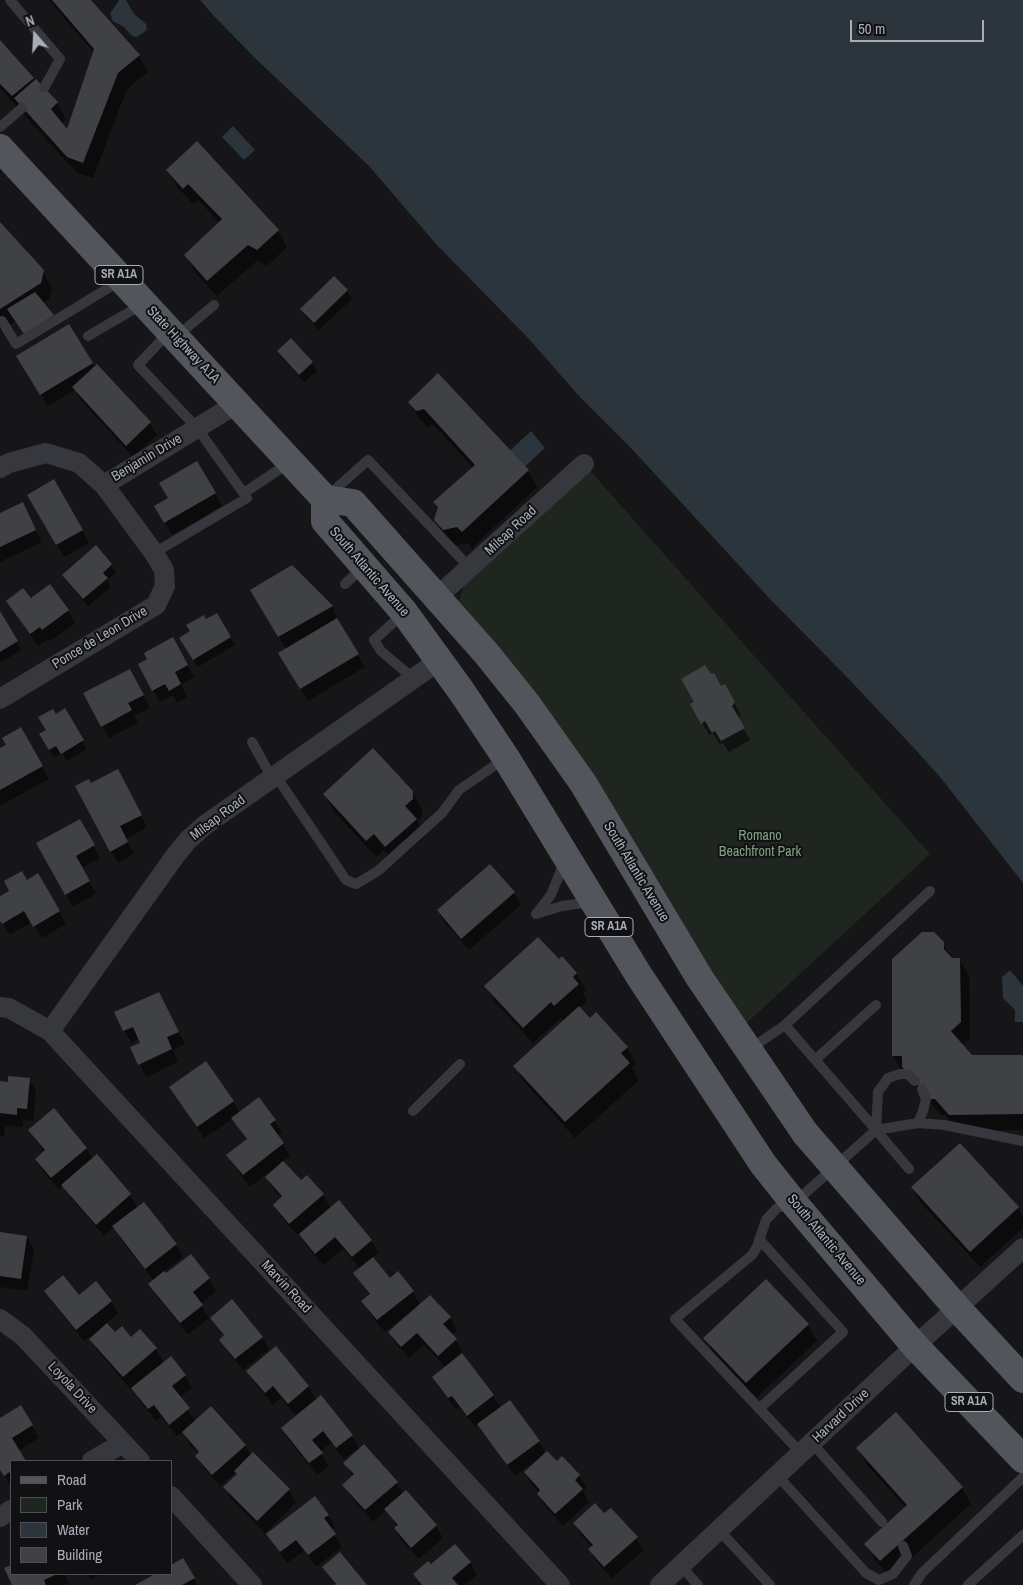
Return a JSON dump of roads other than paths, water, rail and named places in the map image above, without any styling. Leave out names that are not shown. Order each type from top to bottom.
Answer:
[{"type":"main road","name":"State Highway A1A","points":[[1,146],[290,461],[325,510]]},
{"type":"main road","name":"South Atlantic Avenue","points":[[1023,1379],[958,1308],[805,1133],[699,977],[584,783],[486,653],[353,504],[325,510],[365,566],[404,612],[440,660],[506,758],[658,1006],[763,1164],[915,1346],[1023,1459]]},
{"type":"street","name":"Benjamin Drive","points":[[0,468],[9,463],[46,453],[79,463],[104,484],[238,403]]},
{"type":"street","name":"Milsap Road","points":[[437,597],[584,464]]},
{"type":"street","name":"Ponce de Leon Drive","points":[[0,699],[156,605],[165,586],[164,570],[154,553],[104,484]]},
{"type":"street","name":"Milsap Road","points":[[50,1032],[166,868],[188,840],[205,825],[440,660]]},
{"type":"street","name":"Marvin Road","points":[[0,1007],[9,1008],[50,1032],[560,1585]]},
{"type":"street","name":"Harvard Drive","points":[[660,1585],[915,1346],[1023,1248]]},
{"type":"street","name":"Loyola Drive","points":[[0,1319],[23,1336],[139,1460]]},
{"type":"street","points":[[94,1460],[123,1443]]},
{"type":"street","points":[[172,1497],[252,1585]]},
{"type":"lane","points":[[10,0],[60,58],[44,88]]},
{"type":"lane","points":[[1,146],[22,108]]},
{"type":"lane","points":[[2,321],[16,344],[122,280]]},
{"type":"lane","points":[[88,336],[145,303]]},
{"type":"lane","points":[[154,553],[248,498],[197,428],[138,365],[173,334],[214,305]]},
{"type":"lane","points":[[325,510],[368,460],[470,568]]},
{"type":"lane","points":[[244,493],[290,461]]},
{"type":"lane","points":[[345,584],[365,566]]},
{"type":"lane","points":[[404,612],[374,640],[381,651],[414,679]]},
{"type":"lane","points":[[252,742],[274,777],[346,880],[356,884],[378,871],[442,813],[459,790],[506,758]]},
{"type":"lane","points":[[566,857],[551,895],[536,914],[562,906],[594,902]]},
{"type":"lane","points":[[748,1051],[784,1025],[930,891]]},
{"type":"lane","points":[[815,1060],[876,1005]]},
{"type":"lane","points":[[784,1025],[909,1169]]},
{"type":"lane","points":[[414,1111],[460,1064]]},
{"type":"lane","points":[[876,1130],[878,1092],[888,1078],[900,1074],[908,1074],[915,1081]]},
{"type":"lane","points":[[918,1123],[926,1099],[922,1089]]},
{"type":"lane","points":[[882,1522],[806,1448],[759,1409],[675,1319],[752,1255],[757,1247],[766,1220],[777,1208],[794,1203],[876,1130],[918,1123],[944,1125],[1023,1141]]},
{"type":"lane","points":[[759,1239],[842,1332],[759,1409]]},
{"type":"lane","points":[[777,1475],[866,1573],[879,1580],[893,1574],[907,1556],[903,1546]]},
{"type":"lane","points":[[914,1585],[922,1573],[1023,1477]]},
{"type":"lane","points":[[718,1529],[770,1585]]},
{"type":"lane","points":[[968,1585],[1023,1535]]},
{"type":"lane","points":[[680,1566],[698,1585]]},
{"type":"lane","points":[[887,1576],[895,1585]]},
{"type":"water","points":[[119,0],[126,0],[134,14],[146,24],[147,29],[143,33],[136,37],[132,36],[124,27],[113,21],[110,14]]},
{"type":"water","points":[[200,0],[1023,0],[1023,883],[941,778],[913,747],[770,599],[631,448],[580,397],[529,339],[436,244],[369,166],[254,57]]},
{"type":"water","points":[[233,126],[255,150],[244,160],[222,137]]},
{"type":"water","points":[[531,431],[545,448],[519,472],[504,456]]},
{"type":"water","points":[[1010,970],[1023,986],[1023,1022],[1015,1022],[1015,1010],[1003,998],[1002,977]]},
{"type":"park label","name":"Romano Beachfront Park","points":[[760,844]]}]
